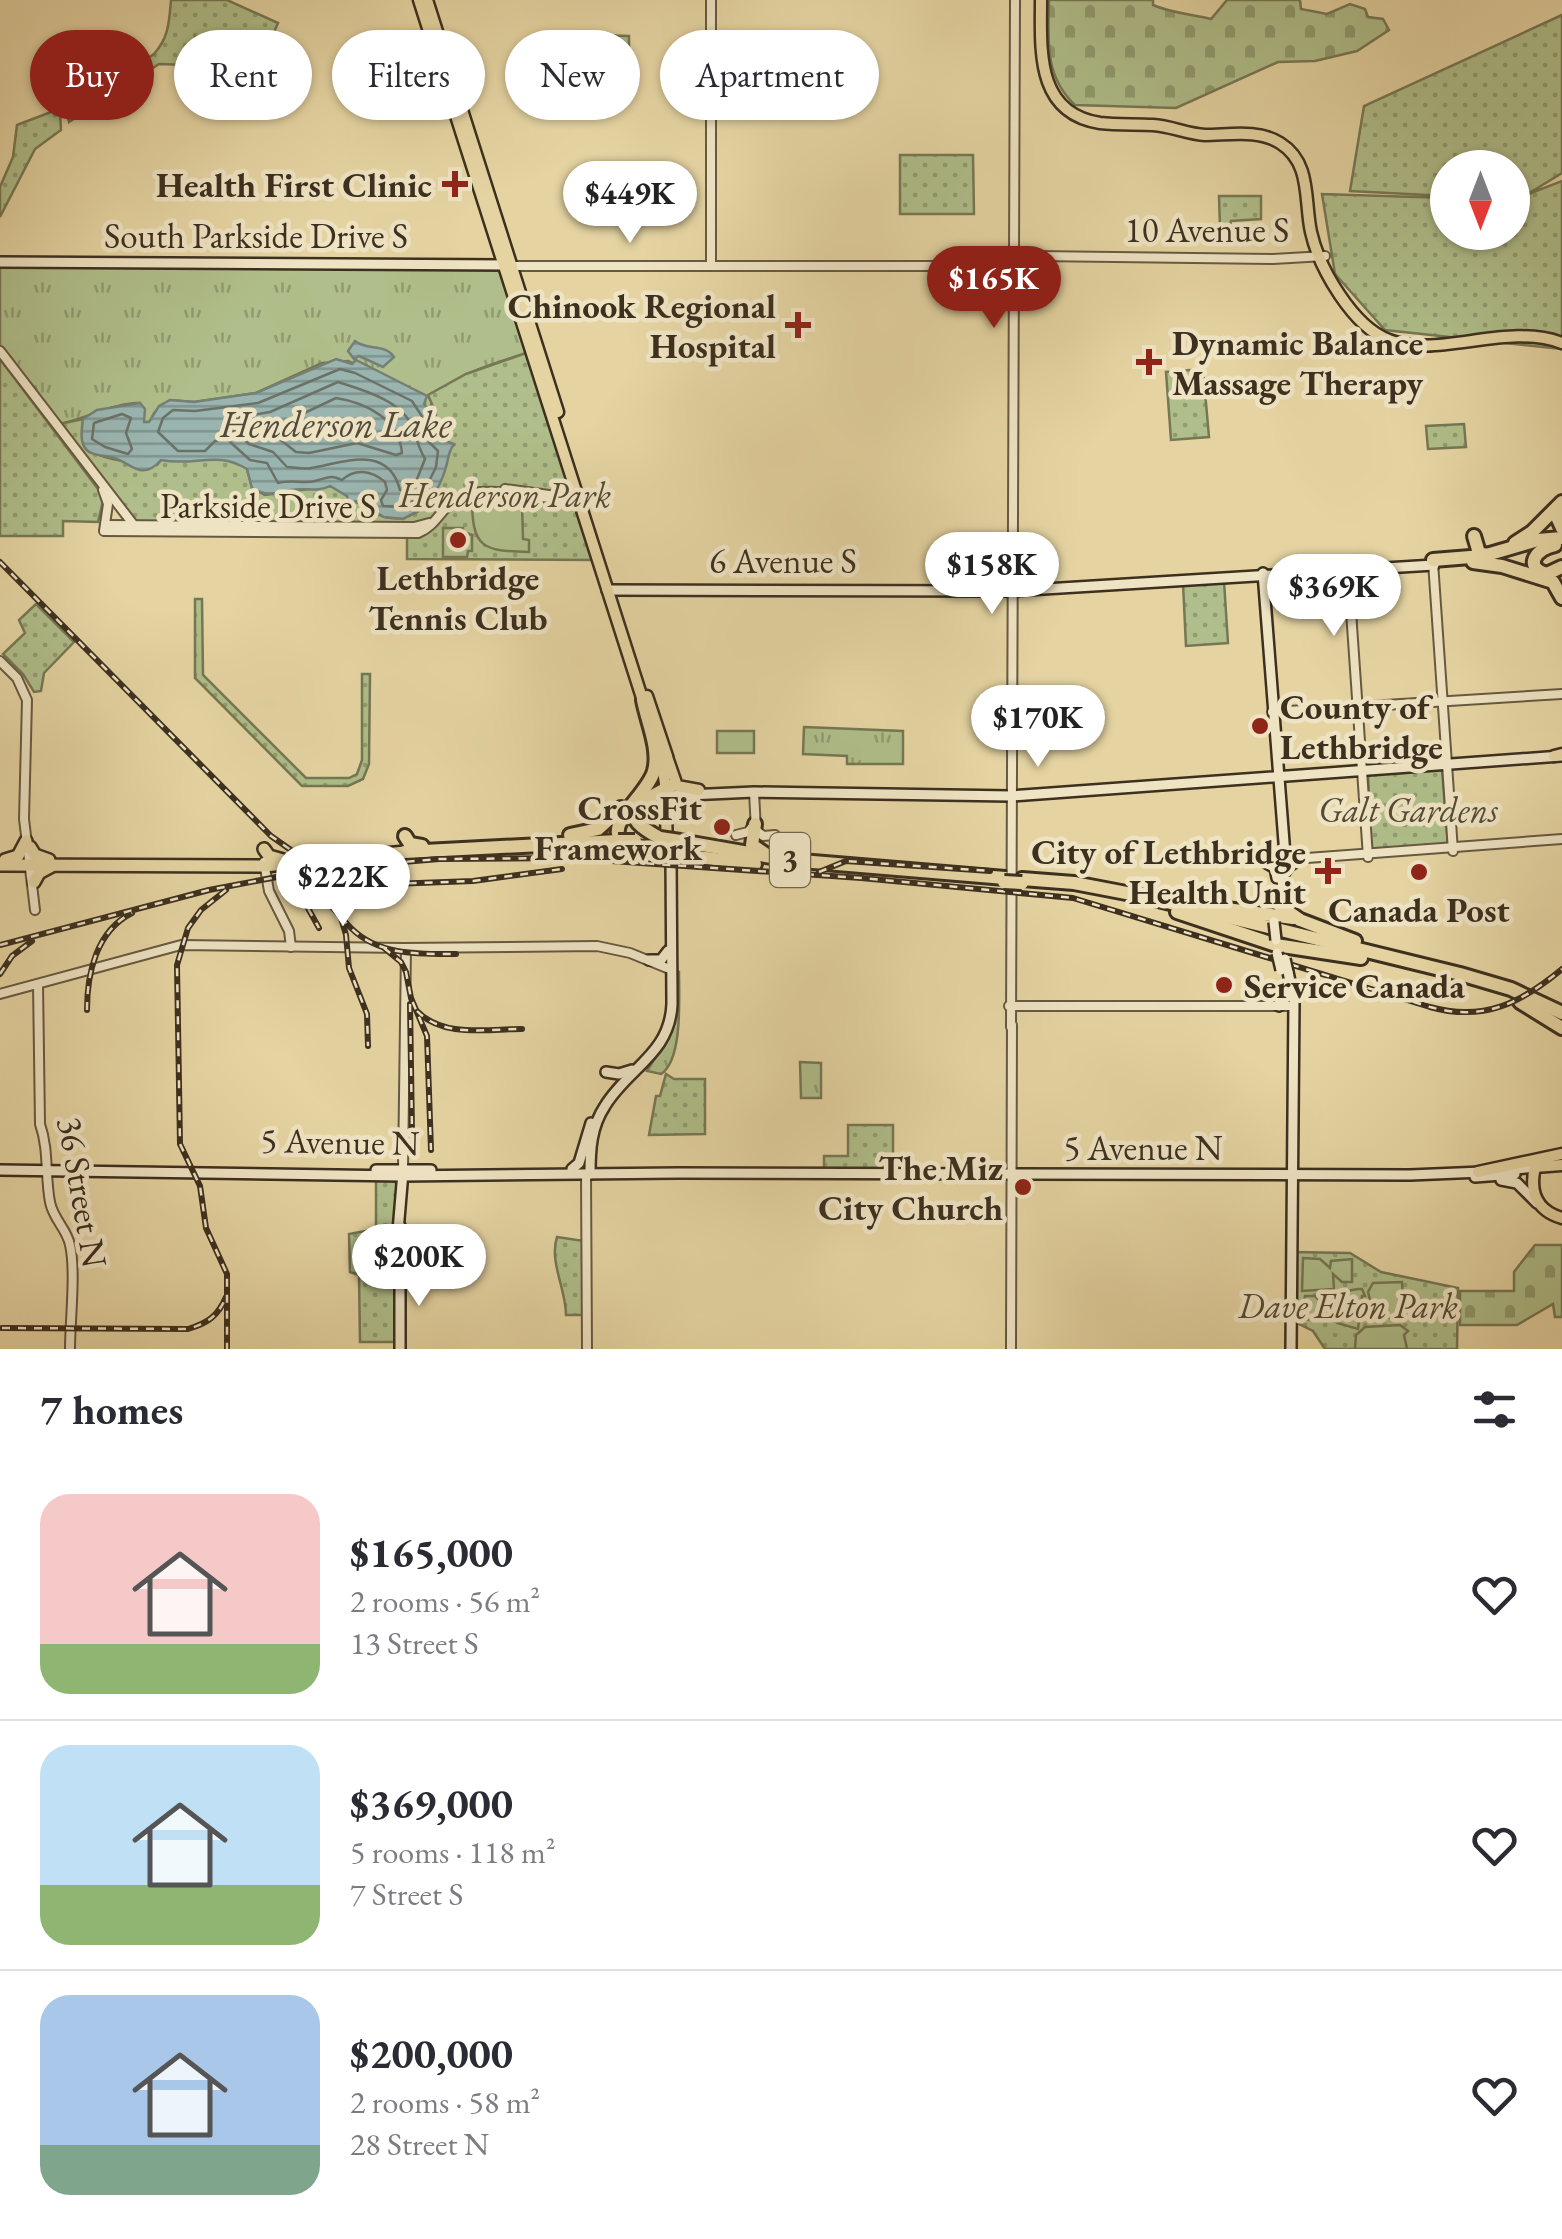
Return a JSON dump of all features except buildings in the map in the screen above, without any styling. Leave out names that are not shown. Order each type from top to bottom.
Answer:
[{"type":"highway","points":[[1562,505],[1557,517],[1562,528]]},
{"type":"highway","points":[[1492,554],[1532,532],[1562,505]]},
{"type":"highway","points":[[1470,560],[1474,536],[1479,553],[1492,554],[1538,540],[1562,542]]},
{"type":"highway","points":[[1470,560],[1562,542]]},
{"type":"highway","points":[[1562,542],[1540,549],[1533,561],[1542,573],[1551,574],[1562,567]]},
{"type":"highway","name":"6 Avenue S","points":[[1434,563],[1492,554]]},
{"type":"highway","points":[[1470,560],[1502,566],[1557,585],[1562,598]]},
{"type":"highway","points":[[1540,578],[1562,579]]},
{"type":"highway","points":[[643,700],[655,755],[653,774],[622,815],[618,828],[631,846],[671,848]]},
{"type":"highway","points":[[508,844],[598,829],[653,774]]},
{"type":"highway","points":[[668,794],[648,796],[638,803],[636,818],[642,828],[682,855],[813,865]]},
{"type":"highway","points":[[508,844],[734,846],[745,841],[753,827]]},
{"type":"highway","points":[[753,827],[752,840],[757,851],[813,865]]},
{"type":"highway","name":"3","points":[[259,862],[269,856],[282,860],[410,844],[625,839],[754,860],[1090,890],[1147,899],[1460,974],[1510,989],[1562,1013]]},
{"type":"highway","name":"3","points":[[54,863],[336,862],[405,845],[508,844]]},
{"type":"highway","name":"3","points":[[671,848],[871,872],[1013,882]]},
{"type":"highway","points":[[4,863],[24,870],[35,854],[54,863]]},
{"type":"highway","points":[[4,863],[18,856],[44,868],[54,863]]},
{"type":"highway","points":[[4,863],[30,863]]},
{"type":"highway","points":[[1147,899],[1277,913]]},
{"type":"highway","points":[[1147,899],[1283,953],[1342,954],[1431,972]]},
{"type":"highway","name":"3","points":[[1147,899],[1476,983],[1562,1013]]},
{"type":"highway","points":[[1251,912],[1277,913],[1460,974]]},
{"type":"highway","points":[[1476,983],[1527,1006],[1562,1028]]},
{"type":"main road","points":[[1044,0],[1048,70],[1056,89],[1068,103],[1088,115],[1196,128],[1255,129],[1280,136],[1295,147],[1308,167],[1315,224],[1329,277],[1360,320],[1387,340],[1409,344],[1538,337],[1562,341]]},
{"type":"main road","points":[[420,1],[432,30]]},
{"type":"main road","points":[[461,120],[486,212],[527,312],[581,501]]},
{"type":"main road","points":[[462,120],[476,154],[581,501],[677,786],[754,792]]},
{"type":"main road","points":[[1322,256],[1362,314],[1390,335],[1416,339],[1537,333],[1562,341]]},
{"type":"main road","name":"South Parkside Drive S","points":[[0,260],[507,263]]},
{"type":"main road","points":[[1462,353],[1476,340]]},
{"type":"main road","name":"6 Avenue S","points":[[610,590],[1011,591],[1434,563]]},
{"type":"main road","points":[[1263,575],[1282,840],[1277,913],[1293,1006]]},
{"type":"main road","points":[[610,590],[660,754],[668,794]]},
{"type":"main road","points":[[668,794],[1011,793],[1560,756]]},
{"type":"main road","points":[[588,1171],[592,1137],[603,1108],[663,1040],[672,1015],[667,757]]},
{"type":"main road","points":[[668,794],[699,790]]},
{"type":"main road","points":[[608,1094],[638,1069],[663,1026],[668,1002],[671,848]]},
{"type":"main road","points":[[1263,862],[1273,866],[1280,878]]},
{"type":"main road","points":[[1280,878],[1297,862]]},
{"type":"main road","points":[[649,960],[664,959],[668,951]]},
{"type":"main road","points":[[1283,953],[1293,1006],[1288,1177],[1289,1349]]},
{"type":"main road","points":[[1280,1006],[1288,994]]},
{"type":"main road","points":[[572,1169],[579,1162],[590,1124],[608,1094],[612,1082],[606,1072],[619,1074],[638,1069]]},
{"type":"main road","points":[[588,1171],[590,1124]]},
{"type":"main road","points":[[1478,1172],[1562,1154]]},
{"type":"main road","points":[[590,1156],[596,1166],[608,1169]]},
{"type":"main road","points":[[1288,1177],[1297,1180],[1306,1175],[1290,1160]]},
{"type":"main road","name":"5 Avenue N","points":[[0,1168],[402,1173],[608,1169],[678,1173]]},
{"type":"main road","name":"5 Avenue N","points":[[1306,1175],[1464,1178],[1562,1168]]},
{"type":"main road","points":[[1538,1171],[1532,1190],[1539,1205]]},
{"type":"main road","points":[[1538,1171],[1540,1197],[1562,1216]]},
{"type":"main road","name":"5 Avenue N","points":[[402,1173],[1288,1177],[1538,1171]]},
{"type":"main road","points":[[400,1349],[402,1173]]},
{"type":"main road","points":[[400,1208],[408,1180],[417,1176]]},
{"type":"main road","points":[[1464,1178],[1513,1182],[1551,1215],[1562,1216]]},
{"type":"street","points":[[711,0],[711,265]]},
{"type":"street","points":[[1011,1349],[1015,0]]},
{"type":"street","name":"10 Avenue S","points":[[507,263],[994,266],[1036,256],[1322,256]]},
{"type":"street","points":[[994,266],[1006,268],[1012,283]]},
{"type":"street","points":[[0,351],[128,521],[142,526]]},
{"type":"street","name":"Parkside Drive S","points":[[105,528],[419,527],[432,521],[453,497],[472,489],[512,489],[581,501]]},
{"type":"street","name":"Parkside Drive S","points":[[104,490],[108,504],[105,528]]},
{"type":"street","name":"Parkside Drive S","points":[[105,528],[418,533],[456,499],[469,494],[581,501]]},
{"type":"street","points":[[1434,563],[1453,849]]},
{"type":"street","points":[[1348,570],[1368,855]]},
{"type":"street","points":[[0,661],[17,678],[27,700],[26,813],[30,863]]},
{"type":"street","points":[[1272,712],[1562,694]]},
{"type":"street","points":[[754,792],[753,827],[760,835],[775,835]]},
{"type":"street","points":[[736,835],[753,827]]},
{"type":"street","points":[[1282,860],[1562,841]]},
{"type":"street","points":[[1282,860],[1368,855]]},
{"type":"street","points":[[259,862],[268,891],[290,931],[292,946]]},
{"type":"street","points":[[0,994],[180,945],[597,946],[668,968]]},
{"type":"street","points":[[402,1173],[406,948]]},
{"type":"street","name":"36 Street N","points":[[38,984],[40,1124],[47,1146],[52,1210],[68,1234],[72,1251],[70,1349]]},
{"type":"street","points":[[1011,1006],[1293,1006]]},
{"type":"street","points":[[587,1349],[588,1171]]},
{"type":"green space","points":[[171,0],[227,0],[278,23],[275,30],[174,30],[174,64],[154,67],[154,54],[169,22]]},
{"type":"green space","points":[[1049,0],[1153,0],[1153,5],[1160,8],[1211,19],[1227,0],[1300,0],[1301,9],[1327,14],[1350,4],[1365,9],[1368,17],[1383,19],[1389,30],[1357,51],[1315,61],[1278,62],[1176,108],[1075,105],[1053,70]]},
{"type":"green space","points":[[1562,15],[1562,173],[1530,193],[1530,150],[1430,150],[1430,195],[1350,191],[1364,106]]},
{"type":"green space","points":[[30,120],[60,120],[61,130],[35,149],[0,217],[0,187],[13,157],[17,125]]},
{"type":"green space","points":[[900,155],[973,155],[974,214],[900,214]]},
{"type":"green space","points":[[1562,181],[1562,349],[1385,330],[1335,274],[1322,194],[1430,197],[1430,250],[1530,250],[1530,193]]},
{"type":"green space","points":[[1219,196],[1261,196],[1261,219],[1231,221],[1230,226],[1220,227]]},
{"type":"green space","points":[[0,264],[500,267],[529,352],[462,377],[431,405],[435,411],[425,407],[425,395],[348,361],[322,363],[256,393],[194,402],[170,400],[154,413],[150,422],[144,422],[140,403],[135,403],[59,424],[0,347]]},
{"type":"green space","name":"Henderson Park","points":[[529,352],[593,560],[407,559],[407,537],[133,525],[55,425],[83,419],[82,437],[87,450],[121,461],[157,465],[162,459],[139,440],[137,429],[144,424],[150,440],[167,455],[163,460],[231,458],[247,469],[252,488],[265,495],[331,486],[347,496],[348,502],[359,503],[385,517],[399,518],[412,515],[430,499],[454,445],[438,438],[435,411],[428,395],[466,374]]},
{"type":"green space","points":[[0,359],[104,497],[98,522],[63,521],[63,536],[0,536]]},
{"type":"green space","points":[[1203,369],[1209,437],[1171,440],[1166,372]]},
{"type":"green space","points":[[1464,424],[1466,447],[1428,449],[1426,426]]},
{"type":"green space","points":[[472,498],[516,500],[522,504],[523,539],[529,540],[529,552],[500,550],[483,543],[474,527]]},
{"type":"green space","name":"Lethbridge Tennis Club","points":[[443,528],[463,528],[463,532],[472,535],[472,551],[468,551],[467,557],[443,557]]},
{"type":"green space","points":[[1224,581],[1228,643],[1186,646],[1183,584]]},
{"type":"green space","points":[[195,599],[202,599],[203,675],[306,778],[349,778],[357,774],[362,760],[362,674],[370,674],[369,764],[363,779],[348,786],[302,786],[195,678]]},
{"type":"green space","points":[[36,604],[74,642],[44,673],[41,691],[34,692],[3,654],[25,633],[19,620]]},
{"type":"green space","points":[[804,727],[903,731],[903,764],[847,764],[847,756],[803,754]]},
{"type":"green space","points":[[717,731],[754,731],[754,753],[717,753]]},
{"type":"green space","name":"Galt Gardens","points":[[1442,769],[1448,846],[1371,850],[1368,774]]},
{"type":"green space","points":[[676,970],[679,1012],[673,1056],[661,1074],[647,1071],[659,1051]]},
{"type":"green space","points":[[800,1062],[821,1063],[821,1098],[801,1098]]},
{"type":"green space","points":[[666,1074],[674,1079],[705,1079],[705,1134],[649,1135],[656,1096],[660,1096]]},
{"type":"green space","points":[[848,1125],[893,1125],[893,1170],[824,1170],[824,1156],[848,1156]]},
{"type":"green space","points":[[376,1178],[391,1178],[398,1185],[396,1342],[360,1342],[359,1275],[350,1272],[349,1234],[376,1229]]},
{"type":"green space","points":[[557,1237],[584,1241],[583,1315],[566,1315],[556,1266]]},
{"type":"green space","points":[[1535,1245],[1562,1245],[1562,1317],[1555,1317],[1553,1304],[1517,1325],[1460,1325],[1460,1291],[1514,1291],[1514,1272]]},
{"type":"green space","name":"Dave Elton Park","points":[[1292,1252],[1350,1253],[1381,1272],[1458,1288],[1457,1349],[1325,1349],[1313,1331],[1291,1320]]},
{"type":"green space","points":[[1303,1258],[1320,1259],[1330,1268],[1331,1261],[1352,1259],[1352,1282],[1342,1282],[1333,1274],[1334,1289],[1302,1291]]},
{"type":"green space","points":[[1402,1282],[1404,1315],[1395,1319],[1381,1314],[1368,1292],[1373,1283]]},
{"type":"green space","points":[[1362,1289],[1365,1296],[1358,1329],[1337,1323],[1327,1310],[1326,1317],[1302,1317],[1305,1296],[1315,1296],[1324,1305],[1324,1295]]},
{"type":"green space","points":[[1400,1325],[1408,1331],[1404,1335],[1407,1349],[1355,1349],[1356,1335],[1365,1327]]},
{"type":"water","points":[[355,341],[386,350],[394,357],[383,367],[359,356],[354,359],[348,351]]},
{"type":"water","name":"Henderson Lake","points":[[336,359],[352,364],[356,360],[427,396],[424,404],[435,411],[438,438],[454,444],[435,492],[403,519],[384,517],[356,501],[349,503],[347,496],[330,486],[262,493],[252,488],[247,469],[236,463],[161,460],[154,467],[141,470],[118,459],[91,453],[83,444],[83,419],[97,410],[140,403],[145,409],[144,422],[149,422],[159,406],[170,400],[194,402],[256,393]]},
{"type":"railway","points":[[0,562],[271,836],[298,855],[328,864]]},
{"type":"railway","points":[[0,945],[209,890],[319,869],[439,859],[568,858],[861,878],[1073,898],[1449,1011],[1485,1011],[1501,1006],[1532,991],[1562,969]]},
{"type":"railway","points":[[819,872],[846,861],[990,871]]},
{"type":"railway","points":[[297,881],[336,886],[473,881],[562,869]]},
{"type":"railway","points":[[289,884],[299,892],[319,928]]},
{"type":"railway","points":[[305,887],[374,944],[400,951],[456,954]]},
{"type":"railway","points":[[226,890],[201,910],[188,928],[177,965],[180,1144],[200,1186],[206,1228],[227,1274],[227,1349]]},
{"type":"railway","points":[[87,1010],[92,968],[102,942],[132,913]]},
{"type":"railway","points":[[341,918],[349,968],[367,1014],[368,1046]]},
{"type":"railway","points":[[0,974],[12,956],[32,941]]},
{"type":"railway","points":[[384,948],[401,962],[406,972],[411,998],[427,1036],[431,1150]]},
{"type":"railway","points":[[410,1004],[412,1131]]},
{"type":"railway","points":[[417,1011],[452,1029],[522,1029]]},
{"type":"railway","points":[[2,1328],[188,1329],[212,1318],[226,1297]]},
{"type":"place","name":"Health First Clinic","points":[[455,184]]},
{"type":"place","name":"Chinook Regional Hospital","points":[[798,325]]},
{"type":"place","name":"Dynamic Balance Massage Therapy","points":[[1149,362]]},
{"type":"place","name":"Lethbridge Tennis Club","points":[[458,540]]},
{"type":"place","name":"County of Lethbridge","points":[[1260,726]]},
{"type":"place","name":"CrossFit Framework","points":[[722,827]]},
{"type":"place","name":"City of Lethbridge Health Unit","points":[[1328,871]]},
{"type":"place","name":"Canada Post","points":[[1419,872]]},
{"type":"place","name":"Service Canada","points":[[1224,985]]},
{"type":"place","name":"The Miz City Church","points":[[1023,1187]]}]
